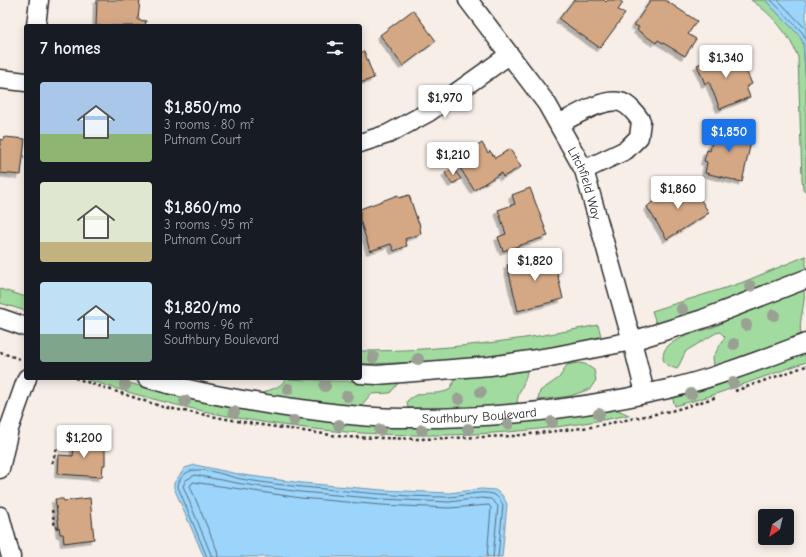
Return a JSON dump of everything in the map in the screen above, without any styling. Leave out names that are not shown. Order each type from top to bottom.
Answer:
[{"type":"street","points":[[36,24],[39,0]]},
{"type":"street","name":"Litchfield Way","points":[[468,0],[547,104],[584,170],[645,393]]},
{"type":"street","points":[[362,142],[388,134],[429,112],[509,55]]},
{"type":"street","points":[[0,79],[24,82]]},
{"type":"street","points":[[559,124],[608,102],[621,102],[633,111],[641,121],[639,137],[626,150],[584,170]]},
{"type":"street","points":[[362,374],[377,375],[490,366],[550,357],[632,341],[703,319],[806,279]]},
{"type":"street","points":[[0,318],[24,326]]},
{"type":"street","name":"Southbury Boulevard","points":[[153,380],[172,386],[237,400],[340,414],[402,418],[470,418],[571,407],[645,393],[702,380],[806,343]]},
{"type":"street","points":[[0,469],[9,429],[25,380]]},
{"type":"street","points":[[0,516],[11,557]]},
{"type":"path","points":[[0,352],[17,358]]},
{"type":"path","points":[[632,419],[663,412]]},
{"type":"path","points":[[52,463],[57,448],[74,450]]},
{"type":"path","points":[[52,510],[55,527],[59,528]]},
{"type":"green space","points":[[751,0],[765,0],[799,35],[803,42],[806,85],[806,192],[803,189],[802,178],[798,57],[790,40],[779,25],[773,18]]},
{"type":"green space","points":[[806,256],[806,271],[747,295],[667,322],[656,323],[652,311],[741,283]]},
{"type":"green space","points":[[0,289],[24,296],[24,310],[0,303]]},
{"type":"green space","points":[[804,290],[804,301],[800,323],[801,335],[714,366],[713,357],[725,337],[720,332],[686,351],[677,369],[667,365],[663,359],[665,349],[679,339],[716,326],[740,314]]},
{"type":"green space","points":[[598,325],[601,336],[554,348],[499,356],[437,362],[362,364],[362,351],[390,351],[450,347],[568,331]]},
{"type":"green space","points":[[806,351],[806,362],[710,396],[675,406],[672,397]]},
{"type":"green space","points":[[577,363],[585,364],[594,370],[596,380],[590,389],[570,396],[538,400],[540,391],[559,378],[567,365]]},
{"type":"green space","points":[[527,370],[527,374],[517,399],[517,404],[446,409],[408,408],[407,401],[412,397],[449,390],[455,378]]},
{"type":"green space","points":[[90,380],[118,380],[169,394],[263,413],[356,423],[607,409],[618,410],[629,415],[560,426],[491,433],[422,435],[353,432],[285,425],[217,414],[149,398]]},
{"type":"green space","points":[[284,380],[400,381],[390,393],[371,394],[360,407],[258,395],[278,387]]},
{"type":"water","points":[[765,0],[806,0],[806,85],[803,42],[799,35]]},
{"type":"water","points":[[195,465],[243,475],[302,483],[382,490],[449,493],[481,489],[495,490],[502,495],[507,504],[502,557],[204,557],[174,488],[174,483],[185,468]]},
{"type":"building","points":[[97,0],[140,0],[138,20],[146,21],[145,24],[96,24]]},
{"type":"building","points":[[574,0],[604,0],[606,2],[608,0],[619,0],[623,3],[618,10],[625,14],[600,48],[559,19]]},
{"type":"building","points":[[651,0],[665,0],[697,21],[688,34],[696,39],[685,56],[658,40],[656,43],[637,30],[639,27],[634,25]]},
{"type":"building","points":[[413,10],[436,41],[403,66],[380,35]]},
{"type":"building","points":[[364,51],[374,78],[362,82],[362,52]]},
{"type":"building","points":[[730,51],[735,62],[741,59],[752,84],[746,87],[750,97],[720,109],[709,82],[705,84],[697,65]]},
{"type":"building","points":[[716,125],[741,129],[753,133],[742,182],[705,173],[707,162],[704,161],[707,150],[710,151]]},
{"type":"building","points":[[5,137],[24,139],[21,175],[0,173],[0,139],[4,140]]},
{"type":"building","points":[[482,143],[488,153],[490,151],[495,158],[510,149],[521,167],[503,177],[501,173],[474,190],[455,160]]},
{"type":"building","points":[[453,168],[461,179],[452,184],[445,173]]},
{"type":"building","points":[[689,181],[709,213],[667,239],[647,207],[651,203],[657,201],[655,198],[664,192],[666,196],[667,193],[673,192]]},
{"type":"building","points":[[530,188],[548,236],[503,251],[498,237],[506,234],[498,210],[515,204],[512,195]]},
{"type":"building","points":[[398,195],[399,198],[409,195],[419,222],[421,234],[405,239],[407,246],[394,251],[391,244],[370,251],[362,226],[362,208]]},
{"type":"building","points":[[553,254],[563,299],[518,311],[507,265],[513,264],[512,262],[517,260],[518,263]]},
{"type":"building","points":[[75,438],[105,441],[105,465],[103,465],[102,477],[58,474],[59,455],[73,456]]},
{"type":"building","points":[[90,498],[94,539],[64,543],[63,534],[60,534],[55,499],[63,499],[64,501]]}]
